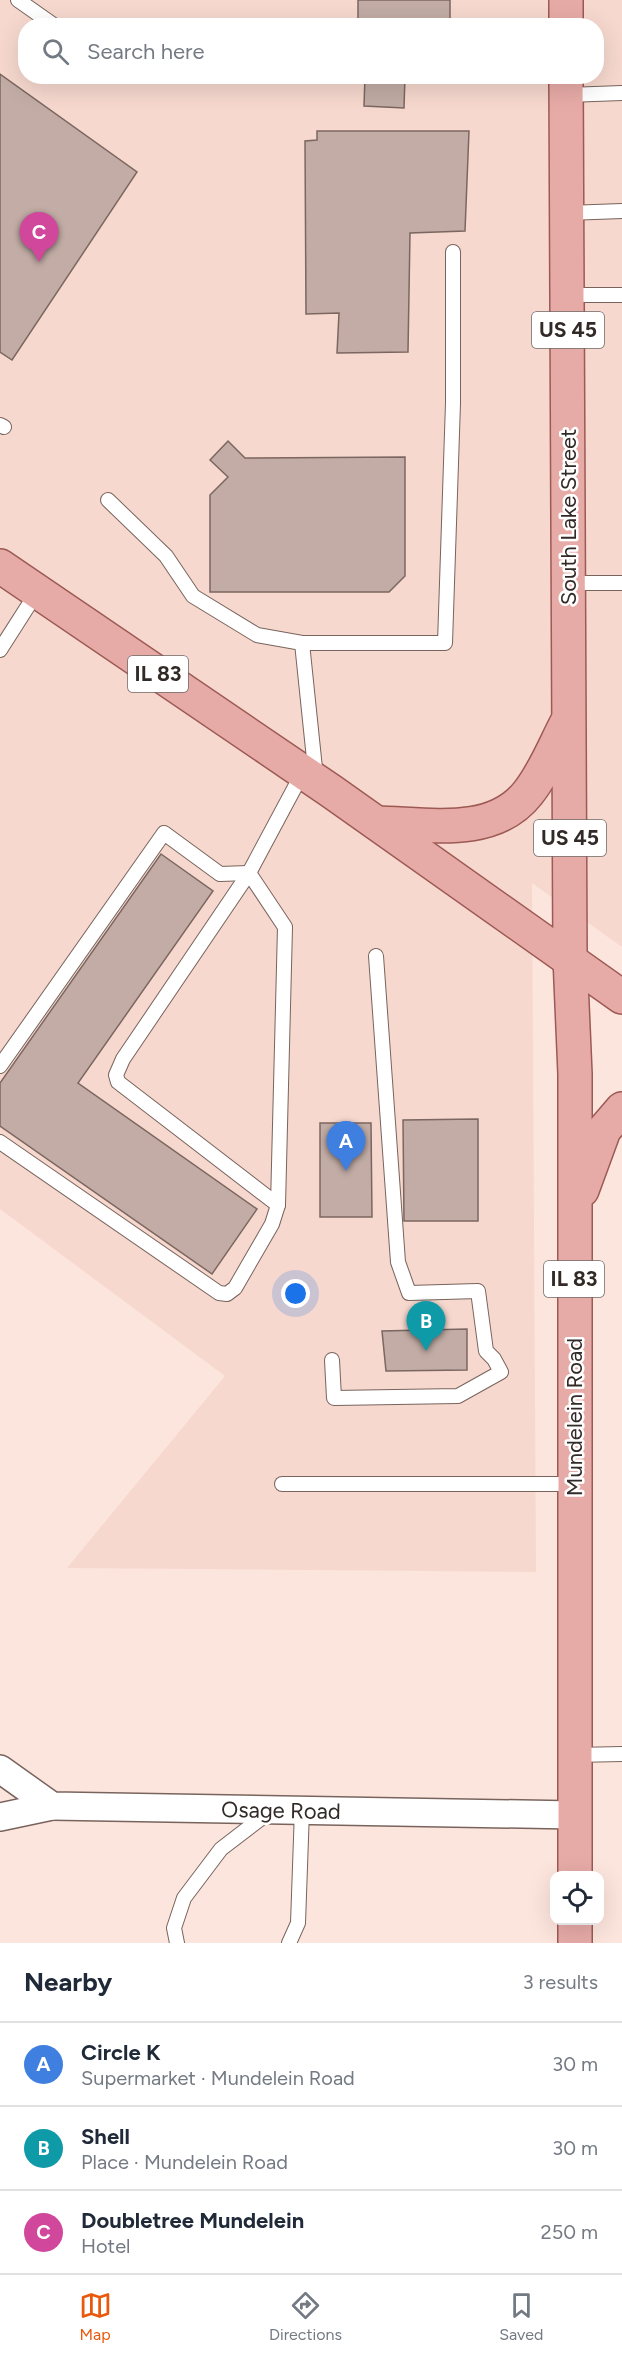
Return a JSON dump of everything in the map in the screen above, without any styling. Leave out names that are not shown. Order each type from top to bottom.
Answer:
[{"type":"main road","points":[[566,0],[566,18]]},
{"type":"main road","name":"South Lake Street","points":[[567,86],[570,958]]},
{"type":"main road","name":"IL 83","points":[[0,566],[377,823],[570,958]]},
{"type":"main road","points":[[377,823],[476,825],[503,816],[528,794],[569,718]]},
{"type":"main road","points":[[570,958],[622,997]]},
{"type":"main road","name":"Mundelein Road","points":[[570,958],[575,1074],[575,1871]]},
{"type":"main road","points":[[574,1212],[604,1130],[622,1109]]},
{"type":"main road","points":[[575,1925],[575,1943]]},
{"type":"street","points":[[0,1769],[52,1806]]},
{"type":"street","name":"Osage Road","points":[[0,1817],[52,1806],[574,1815]]},
{"type":"lane","points":[[18,0],[44,18]]},
{"type":"lane","points":[[567,86],[622,93]]},
{"type":"lane","points":[[567,213],[622,211]]},
{"type":"lane","points":[[108,500],[166,556],[193,596],[257,635],[302,643],[445,643],[453,403],[453,252]]},
{"type":"lane","points":[[567,295],[622,295]]},
{"type":"lane","points":[[568,583],[622,583]]},
{"type":"lane","points":[[0,650],[37,592]]},
{"type":"lane","points":[[278,1205],[118,1082],[116,1075],[123,1059],[249,873],[310,777],[302,643]]},
{"type":"lane","points":[[0,1066],[164,833],[220,874],[249,873]]},
{"type":"lane","points":[[0,1142],[219,1293],[227,1294],[235,1288],[272,1224],[278,1205],[285,927],[249,873]]},
{"type":"lane","points":[[332,1360],[334,1398],[458,1396],[501,1372],[494,1359],[486,1351],[478,1291],[409,1293],[398,1262],[376,956]]},
{"type":"lane","points":[[282,1484],[574,1484]]},
{"type":"lane","points":[[574,1755],[622,1754]]},
{"type":"lane","points":[[177,1943],[174,1928],[184,1898],[221,1850],[272,1810]]},
{"type":"lane","points":[[289,1943],[298,1923],[302,1810]]},
{"type":"shaded area","points":[[0,0],[622,0],[622,947],[532,883],[536,1572],[67,1568],[225,1376],[0,1209]]},
{"type":"building","points":[[358,0],[450,0],[450,18],[358,18]]},
{"type":"building","points":[[0,74],[137,172],[12,360],[0,352]]},
{"type":"building","points":[[365,84],[405,84],[404,108],[364,106]]},
{"type":"building","points":[[317,131],[469,131],[465,231],[410,233],[408,352],[337,353],[339,313],[306,314],[305,141],[317,140]]},
{"type":"building","points":[[228,441],[245,458],[405,457],[405,576],[389,592],[210,592],[210,495],[228,477],[210,460]]},
{"type":"building","points":[[161,854],[213,891],[78,1083],[257,1209],[212,1274],[0,1126],[0,1083]]},
{"type":"building","points":[[478,1119],[478,1221],[404,1221],[403,1120]]},
{"type":"building","points":[[320,1123],[371,1123],[372,1217],[320,1217]]},
{"type":"building","points":[[467,1329],[467,1370],[386,1371],[382,1331]]},
{"type":"place","name":"Doubletree Mundelein","points":[[39,262]]},
{"type":"place","name":"Circle K","points":[[346,1171]]},
{"type":"place","name":"Shell","points":[[426,1351]]}]
